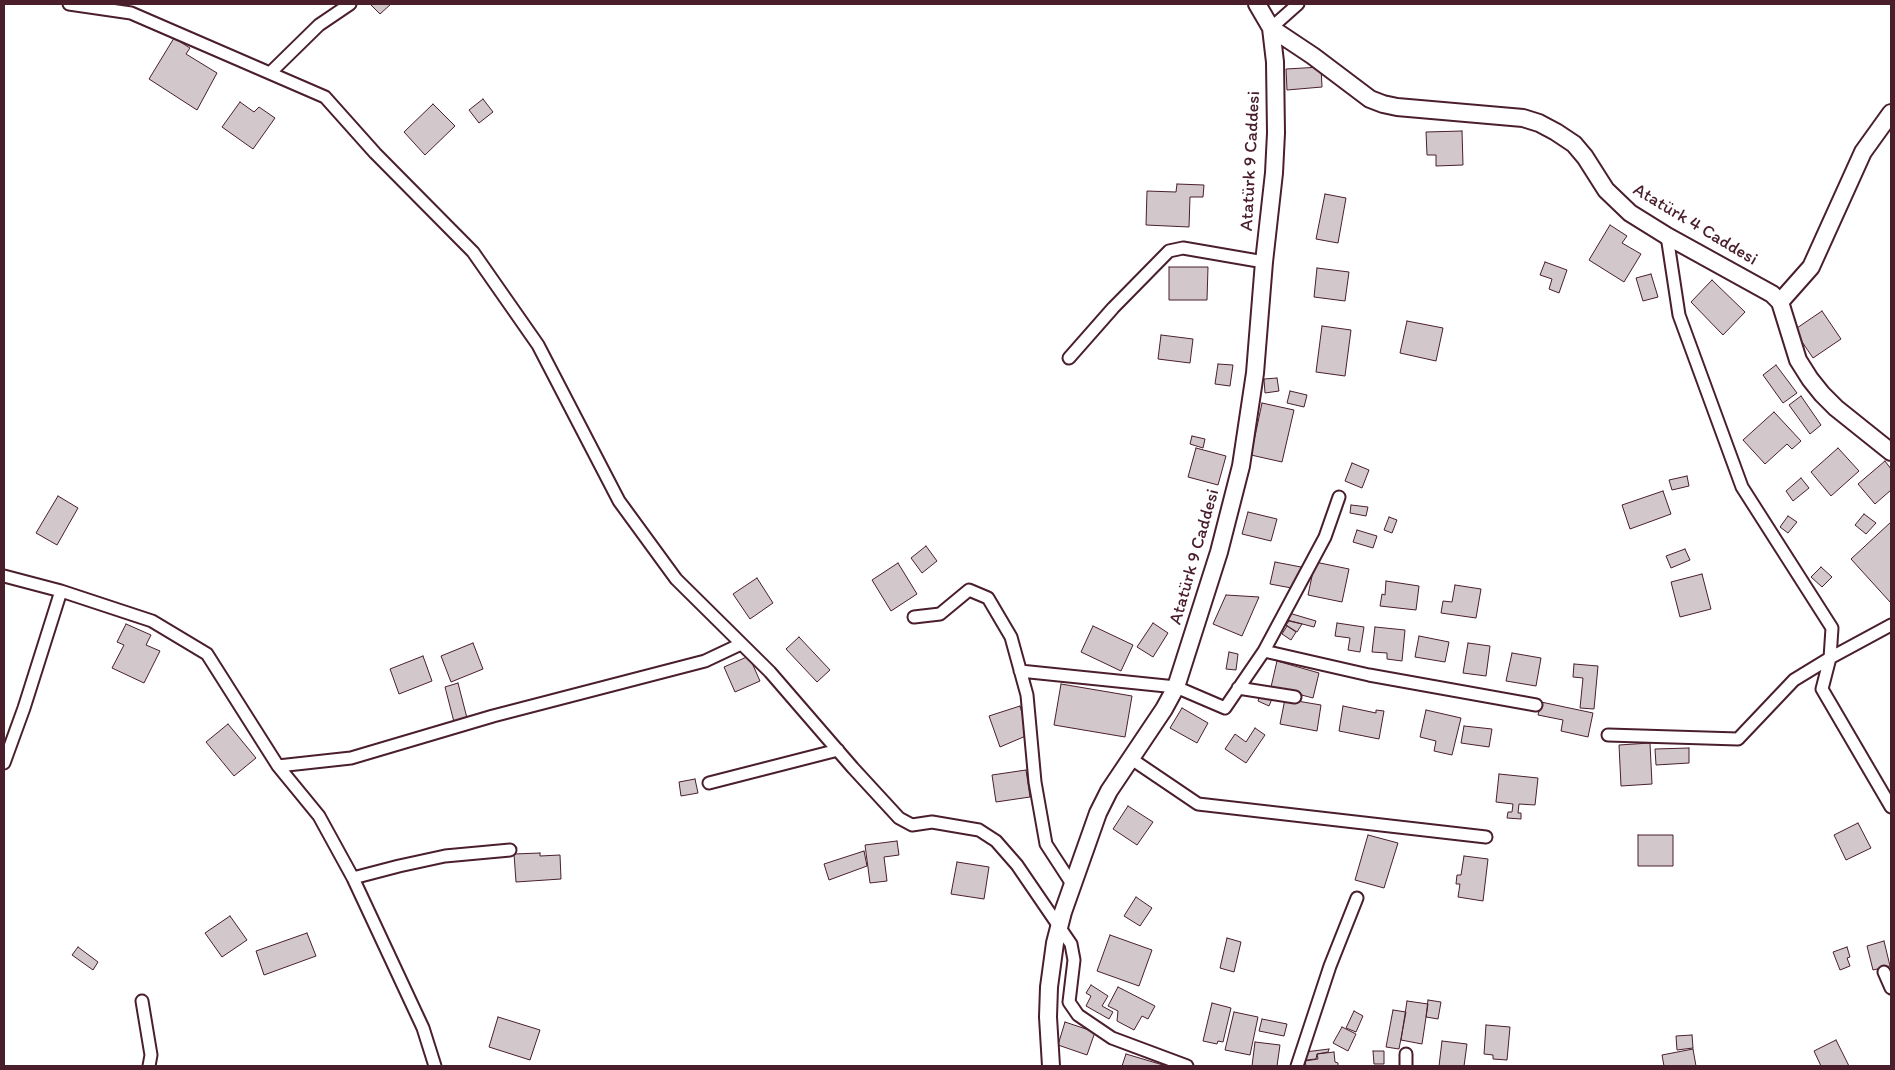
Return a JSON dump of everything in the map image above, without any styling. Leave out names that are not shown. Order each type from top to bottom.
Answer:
[{"type":"street","points":[[69,4],[131,13],[325,97],[375,153],[473,252],[538,346],[619,501],[676,579],[770,672],[899,818],[912,825],[932,822],[979,830],[996,841],[1018,865],[1071,944],[1074,960],[1069,1002],[1078,1015],[1112,1038],[1187,1066]]},
{"type":"street","points":[[270,73],[319,25],[350,4]]},
{"type":"street","points":[[1257,4],[1271,28],[1298,4]]},
{"type":"street","name":"Atatürk 4 Caddesi","points":[[1271,28],[1313,56],[1370,99],[1383,104],[1397,107],[1523,118],[1539,123],[1574,144],[1585,157],[1606,190],[1622,207],[1667,236],[1772,294],[1780,302]]},
{"type":"street","name":"Atatürk 9 Caddesi","points":[[1051,1066],[1048,1017],[1051,967],[1059,927],[1072,884],[1098,813],[1130,758],[1176,687],[1219,552],[1241,466],[1252,396],[1274,173],[1276,133],[1275,62],[1271,28]]},
{"type":"street","points":[[1891,113],[1862,152],[1812,268],[1780,302],[1798,360],[1810,380],[1836,408],[1891,452]]},
{"type":"street","points":[[1667,236],[1679,315],[1742,487],[1832,628],[1830,658],[1822,688],[1891,808]]},
{"type":"street","points":[[1069,358],[1113,308],[1169,251],[1183,248],[1264,262]]},
{"type":"street","points":[[1020,671],[1176,687],[1225,708],[1264,651],[1325,537],[1339,496]]},
{"type":"street","points":[[4,576],[61,591],[152,621],[207,654],[278,766],[319,816],[353,878],[423,1028],[435,1066]]},
{"type":"street","points":[[914,617],[940,614],[969,590],[988,598],[1011,637],[1027,695],[1035,782],[1046,844],[1072,884]]},
{"type":"street","points":[[4,763],[24,708],[61,591]]},
{"type":"street","points":[[1608,735],[1738,739],[1794,680],[1830,658],[1891,626]]},
{"type":"street","points":[[278,766],[351,758],[493,716],[705,661],[741,644]]},
{"type":"street","points":[[1264,651],[1369,675],[1536,704]]},
{"type":"street","points":[[1238,688],[1295,697]]},
{"type":"street","points":[[709,783],[838,750]]},
{"type":"street","points":[[1130,758],[1198,804],[1486,837]]},
{"type":"street","points":[[353,878],[445,856],[510,850]]},
{"type":"street","points":[[1298,1066],[1330,966],[1357,898]]},
{"type":"street","points":[[1884,972],[1891,988]]},
{"type":"street","points":[[142,1001],[150,1066]]},
{"type":"street","points":[[1406,1054],[1406,1066]]},
{"type":"building","points":[[370,4],[391,4],[380,14]]},
{"type":"building","points":[[174,38],[190,48],[186,54],[217,73],[197,110],[149,79]]},
{"type":"building","points":[[1321,67],[1322,87],[1287,90],[1286,69]]},
{"type":"building","points":[[483,99],[493,112],[479,123],[469,110]]},
{"type":"building","points":[[240,102],[254,112],[259,107],[275,118],[253,149],[222,127]]},
{"type":"building","points":[[433,104],[455,126],[425,155],[404,132]]},
{"type":"building","points":[[1462,131],[1463,165],[1436,166],[1436,155],[1427,155],[1426,132]]},
{"type":"building","points":[[1177,184],[1204,185],[1203,197],[1190,197],[1189,227],[1146,225],[1147,191],[1176,192]]},
{"type":"building","points":[[1325,194],[1346,198],[1338,243],[1316,239]]},
{"type":"building","points":[[1610,225],[1627,236],[1622,243],[1641,254],[1624,282],[1589,260]]},
{"type":"building","points":[[1545,262],[1567,270],[1559,293],[1549,289],[1552,279],[1540,275]]},
{"type":"building","points":[[1169,267],[1208,267],[1207,300],[1169,300]]},
{"type":"building","points":[[1317,268],[1349,272],[1345,301],[1314,297]]},
{"type":"building","points":[[1651,274],[1658,297],[1643,301],[1636,278]]},
{"type":"building","points":[[1712,280],[1745,312],[1723,335],[1691,302]]},
{"type":"building","points":[[1822,311],[1841,339],[1813,358],[1794,330]]},
{"type":"building","points":[[1407,321],[1443,328],[1436,361],[1400,353]]},
{"type":"building","points":[[1322,326],[1351,330],[1345,376],[1316,372]]},
{"type":"building","points":[[1161,335],[1193,339],[1190,363],[1158,359]]},
{"type":"building","points":[[1218,364],[1233,365],[1230,386],[1215,384]]},
{"type":"building","points":[[1776,365],[1797,393],[1783,403],[1763,375]]},
{"type":"building","points":[[1277,378],[1279,391],[1265,393],[1264,379]]},
{"type":"building","points":[[1290,391],[1307,395],[1304,407],[1287,403]]},
{"type":"building","points":[[1801,396],[1821,425],[1810,434],[1789,405]]},
{"type":"building","points":[[1262,403],[1294,410],[1282,462],[1251,455]]},
{"type":"building","points":[[1774,412],[1801,441],[1792,449],[1787,444],[1765,464],[1743,440]]},
{"type":"building","points":[[1192,436],[1205,439],[1203,448],[1190,444]]},
{"type":"building","points":[[1196,448],[1226,456],[1218,485],[1188,477]]},
{"type":"building","points":[[1838,448],[1859,471],[1831,496],[1811,472]]},
{"type":"building","points":[[1885,461],[1891,469],[1891,490],[1875,504],[1858,484]]},
{"type":"building","points":[[1352,463],[1369,470],[1362,488],[1345,481]]},
{"type":"building","points":[[1687,476],[1689,486],[1672,490],[1669,480]]},
{"type":"building","points":[[1801,478],[1809,488],[1793,501],[1786,491]]},
{"type":"building","points":[[1663,491],[1671,514],[1630,529],[1622,505]]},
{"type":"building","points":[[58,496],[78,508],[57,545],[36,533]]},
{"type":"building","points":[[1351,505],[1368,507],[1366,516],[1350,513]]},
{"type":"building","points":[[1248,512],[1277,519],[1271,541],[1242,534]]},
{"type":"building","points":[[1864,514],[1876,523],[1866,534],[1855,525]]},
{"type":"building","points":[[1788,516],[1797,522],[1788,533],[1780,527]]},
{"type":"building","points":[[1389,517],[1397,520],[1392,533],[1384,530]]},
{"type":"building","points":[[1891,522],[1891,601],[1890,602],[1851,559]]},
{"type":"building","points":[[1357,530],[1377,536],[1373,548],[1353,542]]},
{"type":"building","points":[[926,546],[937,561],[922,573],[911,558]]},
{"type":"building","points":[[1685,549],[1690,560],[1671,568],[1666,556]]},
{"type":"building","points":[[1275,562],[1301,567],[1297,589],[1270,584]]},
{"type":"building","points":[[1315,562],[1349,569],[1342,602],[1308,595]]},
{"type":"building","points":[[898,563],[917,594],[891,611],[872,580]]},
{"type":"building","points":[[1821,567],[1832,577],[1822,587],[1811,577]]},
{"type":"building","points":[[1702,574],[1711,609],[1680,617],[1671,582]]},
{"type":"building","points":[[757,578],[773,603],[750,619],[733,594]]},
{"type":"building","points":[[1386,581],[1419,586],[1416,610],[1380,606],[1382,594],[1385,595]]},
{"type":"building","points":[[1455,585],[1481,589],[1476,618],[1441,613],[1443,601],[1452,602]]},
{"type":"building","points":[[1226,595],[1259,597],[1242,636],[1213,624]]},
{"type":"building","points":[[1289,613],[1316,621],[1314,627],[1287,620]]},
{"type":"building","points":[[1289,621],[1302,624],[1297,632],[1286,625]]},
{"type":"building","points":[[1153,623],[1168,633],[1153,657],[1137,647]]},
{"type":"building","points":[[1337,623],[1364,627],[1360,652],[1348,650],[1350,638],[1335,636]]},
{"type":"building","points":[[126,624],[151,635],[146,645],[160,651],[144,683],[112,668],[124,645],[117,642]]},
{"type":"building","points":[[1093,626],[1133,645],[1121,671],[1081,652]]},
{"type":"building","points":[[1287,626],[1296,632],[1291,640],[1282,634]]},
{"type":"building","points":[[1375,627],[1405,630],[1402,661],[1387,659],[1387,653],[1372,652]]},
{"type":"building","points":[[1419,636],[1449,642],[1445,662],[1415,657]]},
{"type":"building","points":[[799,637],[830,670],[817,682],[786,649]]},
{"type":"building","points":[[473,643],[483,669],[451,682],[441,656]]},
{"type":"building","points":[[1468,643],[1490,646],[1486,676],[1463,673]]},
{"type":"building","points":[[1229,652],[1238,654],[1236,670],[1226,669]]},
{"type":"building","points":[[1512,653],[1541,658],[1536,686],[1506,681]]},
{"type":"building","points":[[423,656],[432,681],[399,694],[390,669]]},
{"type":"building","points":[[749,656],[760,681],[735,692],[724,667]]},
{"type":"building","points":[[1277,661],[1319,673],[1313,698],[1271,687]]},
{"type":"building","points":[[1574,664],[1598,666],[1594,709],[1580,708],[1583,678],[1573,677]]},
{"type":"building","points":[[458,683],[467,718],[454,722],[445,687]]},
{"type":"building","points":[[1061,684],[1132,696],[1125,737],[1054,725]]},
{"type":"building","points":[[1260,694],[1272,699],[1269,706],[1258,701]]},
{"type":"building","points":[[1285,699],[1321,705],[1317,731],[1280,724]]},
{"type":"building","points":[[1541,702],[1593,713],[1588,737],[1561,731],[1563,720],[1538,715]]},
{"type":"building","points":[[1020,706],[1028,735],[1000,747],[989,716]]},
{"type":"building","points":[[1343,706],[1376,713],[1376,710],[1384,711],[1379,739],[1339,731]]},
{"type":"building","points":[[1182,708],[1208,723],[1197,743],[1170,728]]},
{"type":"building","points":[[1426,710],[1461,718],[1452,755],[1434,751],[1436,741],[1420,737]]},
{"type":"building","points":[[228,724],[256,758],[234,776],[206,742]]},
{"type":"building","points":[[1464,726],[1492,729],[1489,747],[1461,743]]},
{"type":"building","points":[[1255,728],[1265,735],[1246,763],[1225,749],[1235,734],[1246,742]]},
{"type":"building","points":[[1650,743],[1652,784],[1621,786],[1619,745]]},
{"type":"building","points":[[1689,748],[1689,763],[1656,765],[1655,749]]},
{"type":"building","points":[[1026,770],[1030,797],[996,802],[992,775]]},
{"type":"building","points":[[1499,774],[1538,778],[1535,805],[1519,804],[1518,813],[1521,813],[1521,819],[1507,818],[1508,812],[1512,812],[1513,804],[1496,802]]},
{"type":"building","points":[[695,779],[698,793],[681,796],[679,782]]},
{"type":"building","points":[[1128,806],[1153,822],[1137,845],[1113,829]]},
{"type":"building","points":[[1858,823],[1871,848],[1846,860],[1834,835]]},
{"type":"building","points":[[1368,835],[1398,843],[1384,888],[1355,880]]},
{"type":"building","points":[[1638,835],[1673,835],[1673,866],[1638,866]]},
{"type":"building","points":[[897,841],[899,855],[884,857],[887,881],[870,883],[865,845]]},
{"type":"building","points":[[864,851],[867,866],[829,880],[824,864]]},
{"type":"building","points":[[540,853],[540,856],[560,855],[561,879],[516,882],[514,854]]},
{"type":"building","points":[[1464,856],[1488,859],[1483,901],[1458,897],[1460,884],[1456,884],[1457,875],[1461,875]]},
{"type":"building","points":[[957,862],[989,867],[984,899],[951,894]]},
{"type":"building","points":[[1136,897],[1152,908],[1140,926],[1124,916]]},
{"type":"building","points":[[230,916],[247,940],[222,957],[205,933]]},
{"type":"building","points":[[307,933],[316,956],[264,975],[256,951]]},
{"type":"building","points":[[1110,935],[1152,950],[1139,986],[1097,971]]},
{"type":"building","points":[[1227,938],[1241,942],[1234,972],[1220,968]]},
{"type":"building","points":[[1884,941],[1890,966],[1873,970],[1867,946]]},
{"type":"building","points":[[78,947],[98,962],[93,970],[72,955]]},
{"type":"building","points":[[1847,947],[1850,957],[1847,958],[1850,966],[1840,970],[1833,952]]},
{"type":"building","points":[[1091,985],[1108,996],[1102,1006],[1113,1012],[1109,1019],[1086,1006],[1091,996],[1086,993]]},
{"type":"building","points":[[1118,987],[1155,1006],[1148,1019],[1142,1016],[1134,1030],[1117,1021],[1118,1011],[1108,1006]]},
{"type":"building","points":[[1428,1000],[1441,1002],[1438,1019],[1426,1017]]},
{"type":"building","points":[[1407,1001],[1428,1004],[1422,1044],[1401,1040]]},
{"type":"building","points":[[1212,1003],[1231,1008],[1223,1042],[1218,1041],[1217,1044],[1203,1041]]},
{"type":"building","points":[[1393,1010],[1406,1012],[1399,1049],[1386,1047]]},
{"type":"building","points":[[1354,1011],[1363,1016],[1356,1032],[1346,1028]]},
{"type":"building","points":[[1234,1012],[1258,1017],[1250,1055],[1225,1050]]},
{"type":"building","points":[[498,1017],[540,1030],[530,1060],[489,1047]]},
{"type":"building","points":[[1262,1019],[1287,1024],[1284,1036],[1259,1031]]},
{"type":"building","points":[[1065,1022],[1095,1032],[1087,1055],[1058,1045]]},
{"type":"building","points":[[1486,1025],[1510,1027],[1507,1060],[1493,1059],[1493,1055],[1484,1054]]},
{"type":"building","points":[[1342,1027],[1356,1034],[1348,1051],[1333,1043]]},
{"type":"building","points":[[1692,1035],[1693,1048],[1677,1050],[1676,1036]]},
{"type":"building","points":[[1836,1040],[1849,1066],[1821,1066],[1814,1051]]},
{"type":"building","points":[[1442,1041],[1467,1044],[1464,1066],[1439,1066]]},
{"type":"building","points":[[1255,1042],[1280,1045],[1277,1066],[1252,1066]]},
{"type":"building","points":[[1329,1049],[1328,1052],[1317,1054],[1316,1059],[1306,1060],[1305,1052]]},
{"type":"building","points":[[1693,1049],[1696,1066],[1664,1066],[1662,1055]]},
{"type":"building","points":[[1373,1051],[1384,1051],[1384,1064],[1374,1064]]},
{"type":"building","points":[[1334,1052],[1335,1062],[1338,1063],[1338,1066],[1306,1066],[1305,1061],[1318,1059],[1317,1054]]},
{"type":"building","points":[[1126,1054],[1163,1065],[1122,1066]]}]
